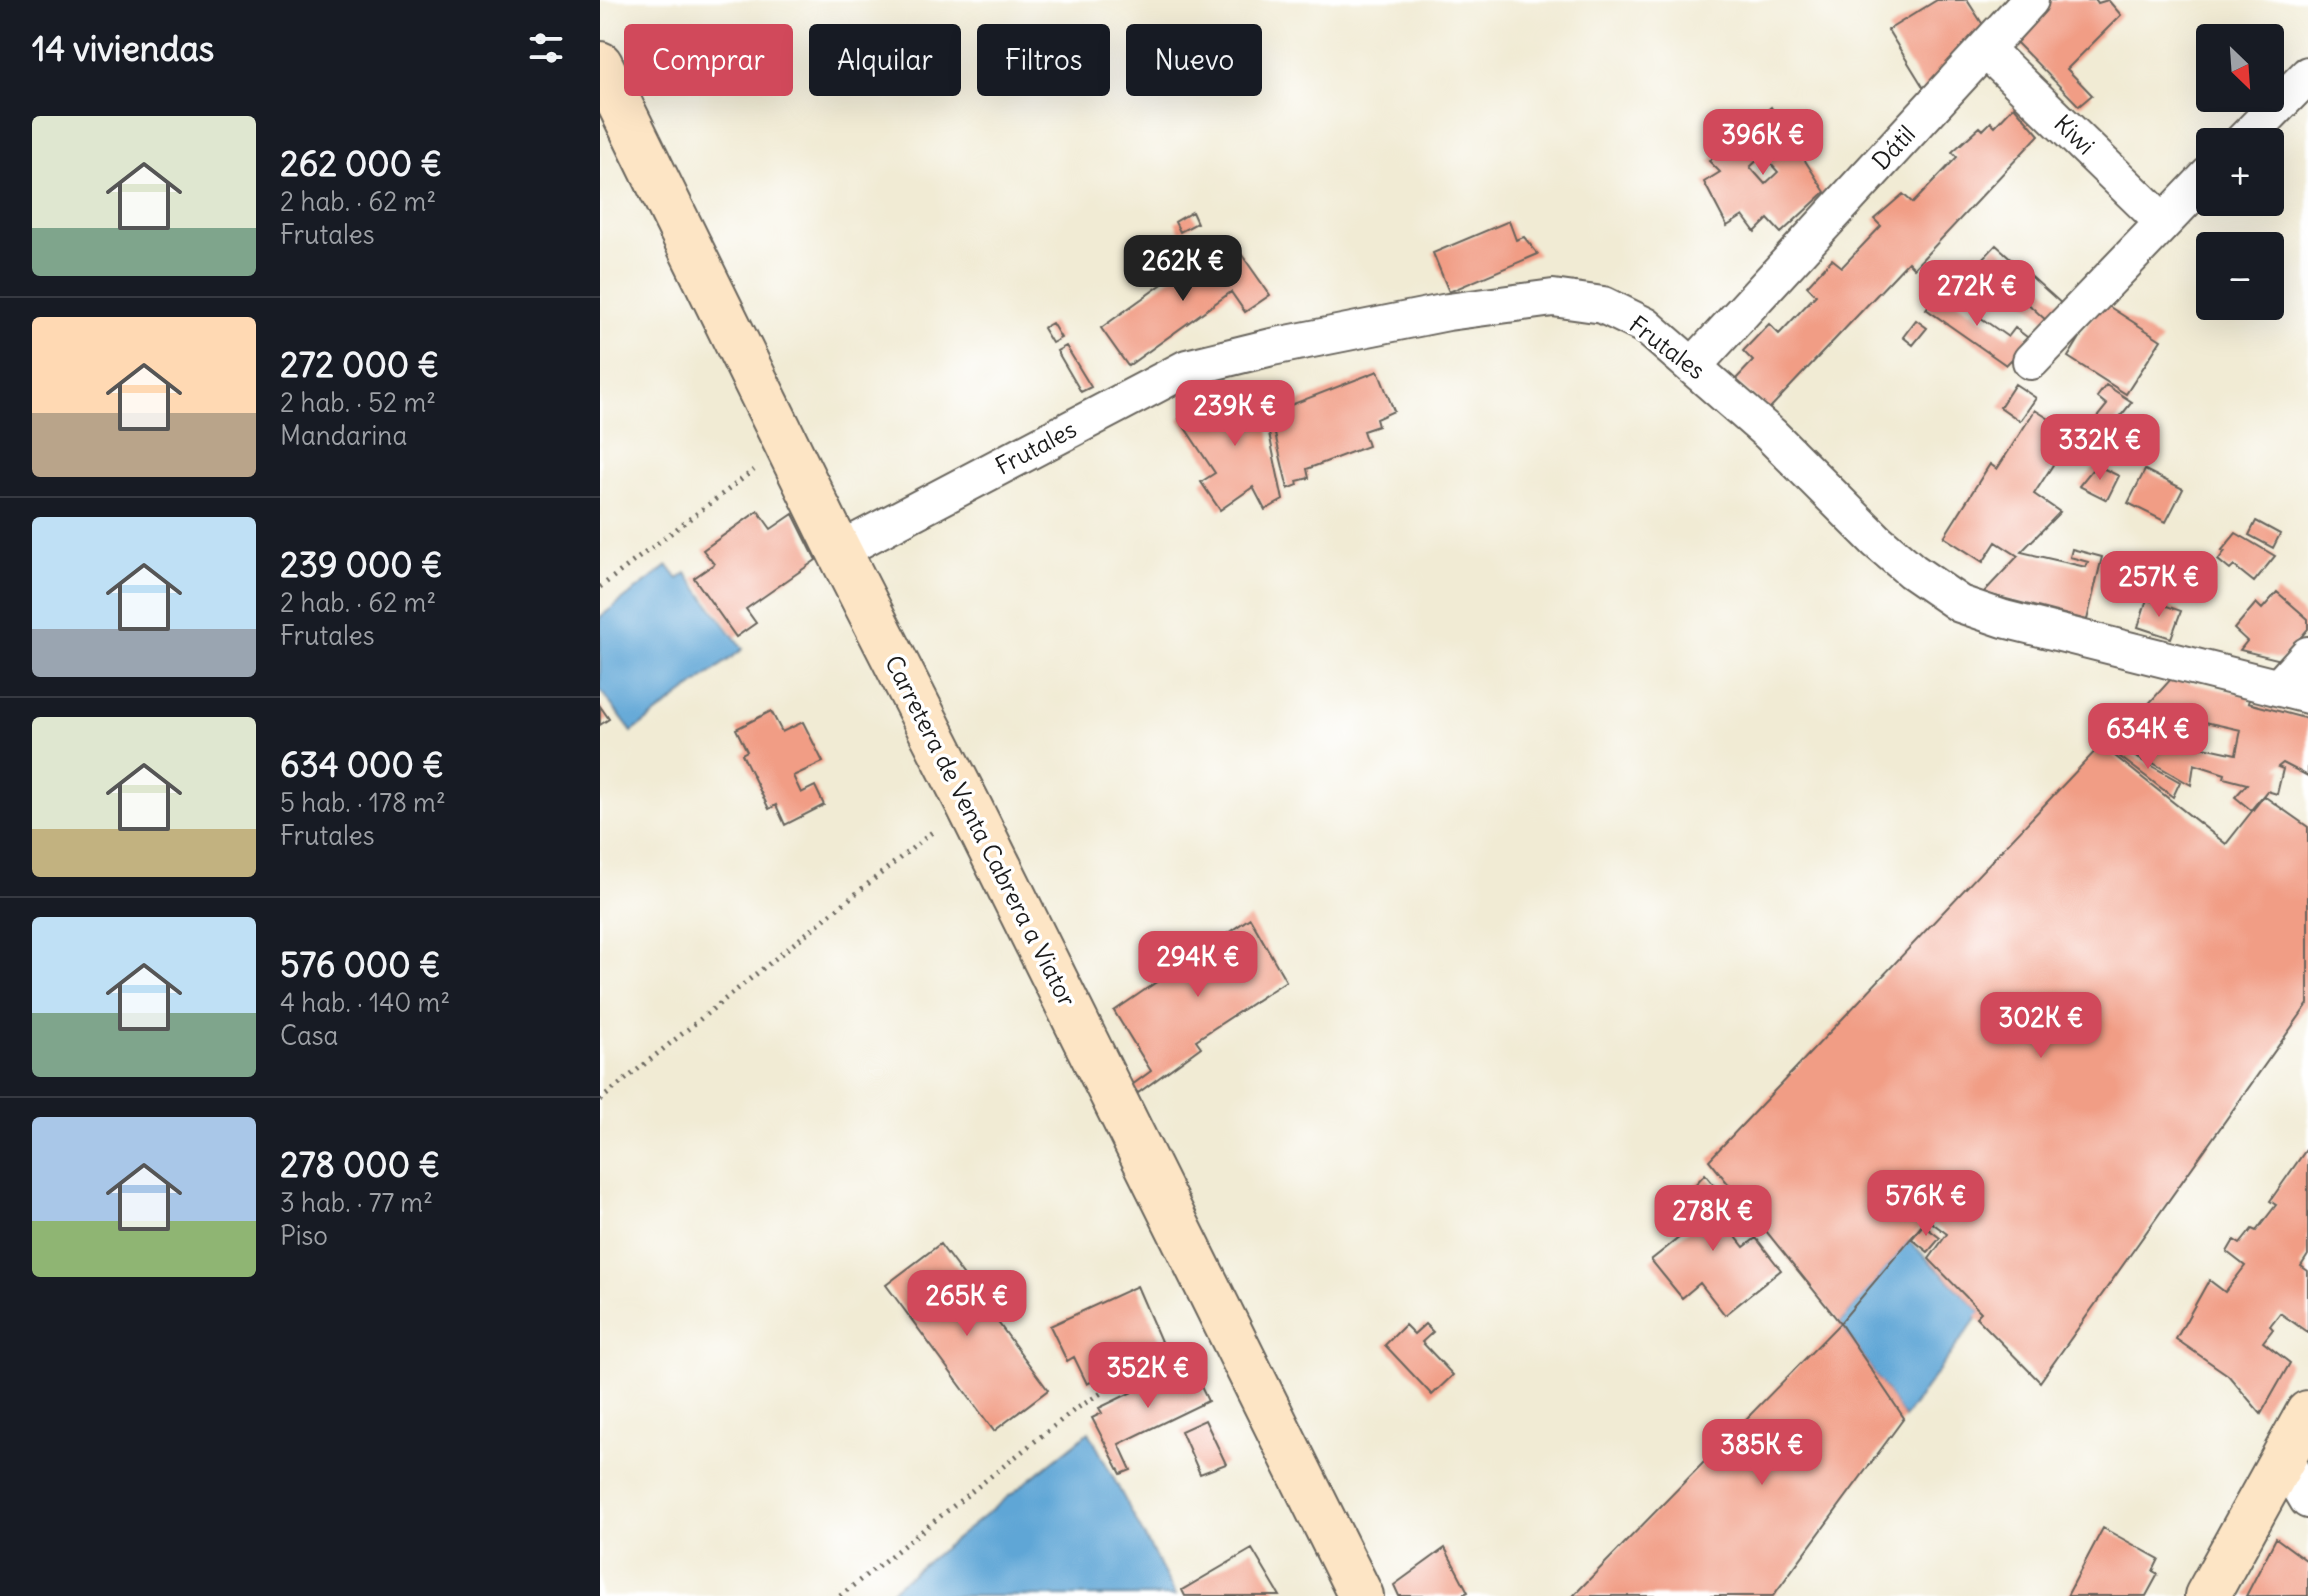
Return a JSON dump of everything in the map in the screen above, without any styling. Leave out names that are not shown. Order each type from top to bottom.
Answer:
[{"type":"street","name":"Dátil","points":[[1693,366],[2030,0]]},
{"type":"street","name":"Kiwi","points":[[1985,49],[2163,222]]},
{"type":"street","name":"Carretera de Venta Cabrera a Viator","points":[[600,64],[839,551],[1361,1596]]},
{"type":"street","points":[[2256,128],[2308,75]]},
{"type":"street","points":[[2031,361],[2196,188]]},
{"type":"street","name":"Frutales","points":[[839,551],[1187,368],[1272,347],[1448,312],[1553,298],[1603,305],[1646,326],[1770,434],[1877,541],[1912,571],[1960,604],[2004,619],[2294,691]]},
{"type":"street","points":[[2294,691],[2308,655]]},
{"type":"street","points":[[2207,1596],[2308,1413]]},
{"type":"street","points":[[2283,1458],[2308,1500]]},
{"type":"path","points":[[600,587],[787,445]]},
{"type":"path","points":[[600,1100],[968,804]]},
{"type":"path","points":[[840,1596],[1073,1411],[1123,1379],[1229,1330]]},
{"type":"water","points":[[668,566],[678,579],[686,573],[743,649],[632,732],[600,690],[600,617]]},
{"type":"water","points":[[1908,1240],[1981,1312],[1904,1418],[1840,1323]]},
{"type":"water","points":[[1089,1432],[1176,1596],[884,1596]]},
{"type":"building","points":[[1937,0],[1967,0],[1987,31],[1925,90],[1888,30]]},
{"type":"building","points":[[2045,0],[2096,0],[2098,3],[2108,0],[2121,15],[2067,69],[2092,95],[2079,106],[2009,35]]},
{"type":"building","points":[[2014,106],[2039,135],[1914,268],[1908,262],[1769,409],[1735,380],[1753,361],[1743,351],[1769,324],[1779,334],[1816,295],[1807,286],[1832,259],[1842,267],[1881,226],[1874,219],[1903,194],[1913,203],[1957,157],[1952,152],[1980,127],[1983,130],[1991,122],[1995,126]]},
{"type":"building","points":[[1771,107],[1825,192],[1781,233],[1768,219],[1755,232],[1743,216],[1727,226],[1704,182],[1720,172],[1709,161]],"holes":[[[1763,155],[1778,172],[1765,184],[1750,167]]]},
{"type":"building","points":[[1192,212],[1197,223],[1180,232],[1175,222]]},
{"type":"building","points":[[1509,221],[1516,240],[1524,237],[1538,254],[1449,292],[1433,253]]},
{"type":"building","points":[[1996,245],[2063,305],[2048,322],[1981,261]]},
{"type":"building","points":[[1237,248],[1270,295],[1245,312],[1231,292],[1128,366],[1101,328],[1207,252],[1215,263]]},
{"type":"building","points":[[1940,289],[2008,337],[2015,328],[2031,340],[2006,365],[1926,309]]},
{"type":"building","points":[[2102,302],[2161,340],[2126,394],[2068,357]]},
{"type":"building","points":[[1916,320],[1927,328],[1913,345],[1903,337]]},
{"type":"building","points":[[1052,323],[1061,338],[1052,343],[1043,328]]},
{"type":"building","points":[[1066,346],[1091,387],[1081,392],[1057,351]]},
{"type":"building","points":[[1378,371],[1394,411],[1376,419],[1378,426],[1363,431],[1368,446],[1307,469],[1309,478],[1297,481],[1298,485],[1288,489],[1270,413]]},
{"type":"building","points":[[1229,384],[1244,407],[1261,395],[1283,500],[1265,510],[1253,487],[1220,510],[1201,482],[1215,473],[1179,419]]},
{"type":"building","points":[[2015,384],[2036,398],[2020,421],[2000,407]]},
{"type":"building","points":[[2106,385],[2132,402],[2107,433],[2093,422],[2107,405],[2097,397]]},
{"type":"building","points":[[2035,410],[2073,434],[2034,494],[2060,512],[2021,552],[2086,567],[2088,562],[2070,557],[2072,549],[2102,557],[2087,620],[1983,593],[2018,556],[1996,542],[1983,562],[1944,537],[1990,464],[1997,469]]},
{"type":"building","points":[[2096,465],[2119,476],[2107,500],[2079,486]]},
{"type":"building","points":[[2145,470],[2183,489],[2166,522],[2128,503]]},
{"type":"building","points":[[758,511],[771,529],[793,514],[816,560],[746,609],[756,623],[736,637],[694,578],[714,564],[703,550]]},
{"type":"building","points":[[2256,521],[2280,534],[2273,548],[2249,535]]},
{"type":"building","points":[[2236,533],[2275,556],[2254,582],[2234,566],[2230,570],[2218,560]]},
{"type":"building","points":[[2277,592],[2308,619],[2308,629],[2281,660],[2240,650],[2247,641],[2234,629],[2256,603],[2262,609]]},
{"type":"building","points":[[2147,599],[2181,611],[2171,638],[2138,627]]},
{"type":"building","points":[[2171,679],[2250,696],[2248,703],[2308,719],[2308,776],[2283,763],[2278,767],[2283,769],[2277,794],[2267,791],[2251,810],[2235,797],[2247,784],[2224,778],[2225,774],[2194,764],[2191,785],[2115,741]],"holes":[[[2166,717],[2185,722],[2181,737],[2165,733]],[[2205,722],[2241,730],[2236,754],[2199,746]]]},
{"type":"building","points":[[600,706],[609,719],[600,725]]},
{"type":"building","points":[[771,711],[782,732],[803,722],[823,762],[793,776],[801,793],[815,786],[824,805],[785,825],[776,805],[769,809],[742,754],[747,751],[736,729]]},
{"type":"building","points":[[2111,743],[2180,782],[2173,797],[2107,747]]},
{"type":"building","points":[[2101,745],[2226,844],[2264,796],[2308,827],[2308,1004],[2040,1382],[1976,1317],[1981,1312],[1929,1259],[1947,1234],[1927,1219],[1840,1323],[1709,1160]]},
{"type":"building","points":[[1250,918],[1286,981],[1196,1040],[1201,1047],[1138,1093],[1132,1085],[1151,1071],[1114,1011]]},
{"type":"building","points":[[2308,1147],[2308,1255],[2301,1266],[2308,1271],[2308,1330],[2280,1313],[2270,1326],[2273,1329],[2263,1342],[2290,1363],[2261,1414],[2228,1375],[2176,1339],[2209,1280],[2225,1292],[2245,1266],[2227,1252],[2234,1240],[2240,1244],[2252,1229],[2256,1231],[2276,1205],[2270,1201]]},
{"type":"building","points":[[1705,1174],[1727,1201],[1715,1210],[1744,1247],[1756,1238],[1781,1270],[1725,1315],[1700,1283],[1682,1298],[1651,1260],[1690,1229],[1673,1208]]},
{"type":"building","points":[[1923,1225],[1940,1238],[1928,1252],[1912,1239]]},
{"type":"building","points":[[940,1244],[1048,1390],[994,1431],[886,1285]]},
{"type":"building","points":[[1137,1286],[1163,1346],[1087,1384],[1074,1357],[1067,1361],[1050,1326]]},
{"type":"building","points":[[1840,1323],[1904,1418],[1773,1596],[1573,1596]]},
{"type":"building","points":[[1425,1324],[1433,1332],[1422,1342],[1453,1375],[1432,1395],[1385,1345],[1405,1325],[1414,1334]]},
{"type":"building","points":[[1190,1364],[1208,1401],[1119,1444],[1131,1470],[1121,1474],[1092,1418],[1102,1413],[1099,1408]]},
{"type":"building","points":[[1205,1420],[1226,1464],[1200,1474],[1181,1431]]},
{"type":"building","points":[[2103,1528],[2159,1559],[2153,1571],[2158,1574],[2146,1596],[2067,1596]]},
{"type":"building","points":[[2276,1538],[2306,1560],[2308,1557],[2308,1596],[2246,1596]]},
{"type":"building","points":[[1445,1548],[1468,1592],[1460,1596],[1399,1596],[1394,1585]]},
{"type":"building","points":[[1252,1549],[1280,1596],[1185,1596],[1182,1590]]}]
